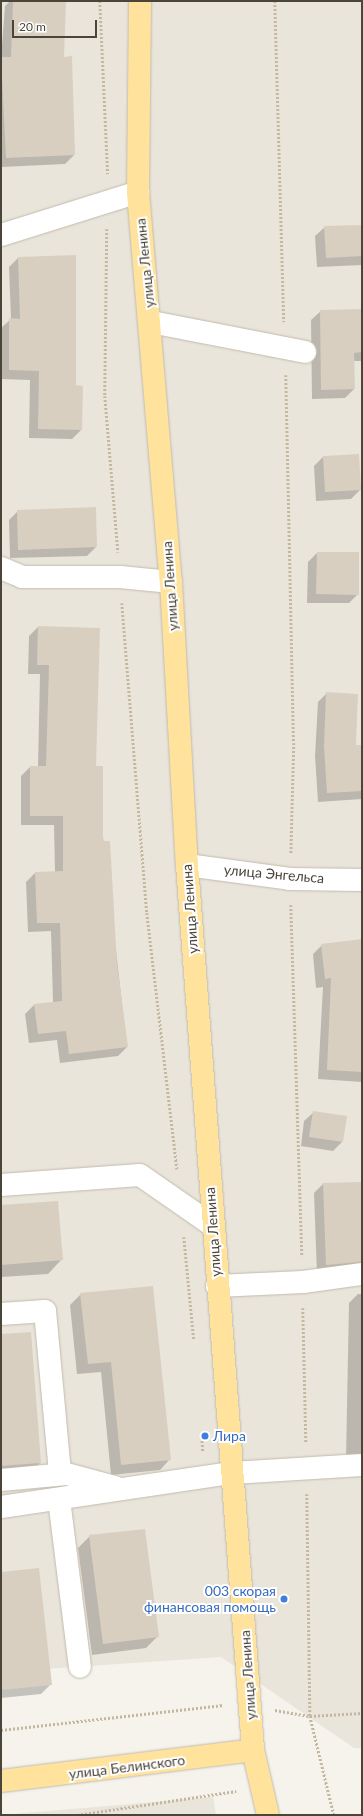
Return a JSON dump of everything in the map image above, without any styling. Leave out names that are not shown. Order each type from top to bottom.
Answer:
[{"type":"main road","name":"улица Ленина","points":[[140,1],[138,192],[151,322],[171,582],[187,865],[212,1225],[251,1706],[244,1752],[268,1815]]},
{"type":"main road","name":"улица Белинского","points":[[1,1781],[244,1752]]},
{"type":"street","points":[[1,235],[138,192]]},
{"type":"street","points":[[151,322],[295,350]]},
{"type":"street","points":[[1,568],[22,577],[120,577],[171,582]]},
{"type":"street","name":"улица Энгельса","points":[[187,865],[290,879],[362,880]]},
{"type":"street","points":[[1,1185],[140,1175],[212,1225]]},
{"type":"street","points":[[218,1286],[303,1282],[362,1274]]},
{"type":"street","points":[[1,1314],[45,1311],[60,1474]]},
{"type":"street","points":[[1,1507],[232,1473],[362,1465]]},
{"type":"street","points":[[1,1480],[60,1474],[124,1490]]},
{"type":"street","points":[[59,1499],[80,1667]]},
{"type":"path","points":[[100,1],[108,202],[105,396],[147,913],[181,1203],[195,1343]]},
{"type":"path","points":[[275,1],[295,350],[294,743],[290,879],[303,1282],[310,1716],[334,1815]]},
{"type":"path","points":[[202,1434],[204,1478]]},
{"type":"path","points":[[225,1697],[227,1712]]},
{"type":"path","points":[[1,1730],[226,1705]]},
{"type":"path","points":[[251,1706],[310,1716],[362,1713]]},
{"type":"path","points":[[237,1797],[236,1791],[244,1752]]},
{"type":"path","points":[[78,1815],[236,1791]]},
{"type":"shaded area","points":[[1,1],[362,1],[362,1748],[354,1748],[221,1657],[1,1672]]},
{"type":"shaded area","points":[[213,1797],[216,1815],[1,1815]]},
{"type":"building","points":[[13,1],[66,1],[64,57],[72,56],[75,155],[6,158],[1,57],[11,57]]},
{"type":"building","points":[[362,225],[362,256],[326,258],[324,226]]},
{"type":"building","points":[[76,255],[76,385],[83,386],[82,430],[38,429],[39,371],[9,370],[9,318],[20,319],[18,257]]},
{"type":"building","points":[[362,309],[362,352],[354,353],[355,389],[321,390],[320,310]]},
{"type":"building","points":[[359,454],[361,490],[325,492],[323,456]]},
{"type":"building","points":[[96,507],[97,547],[18,550],[17,510]]},
{"type":"building","points":[[317,552],[359,552],[359,595],[316,594]]},
{"type":"building","points":[[38,626],[100,628],[96,766],[103,766],[103,841],[110,841],[117,964],[128,1047],[69,1054],[66,1031],[38,1034],[34,1004],[62,1001],[60,923],[37,923],[35,872],[63,871],[63,816],[30,816],[30,766],[46,766],[49,665],[37,665]]},
{"type":"building","points":[[326,692],[358,694],[356,745],[362,745],[362,791],[327,793],[324,746]]},
{"type":"building","points":[[362,939],[362,1072],[327,1070],[331,978],[325,979],[321,944]]},
{"type":"building","points":[[313,1111],[347,1116],[343,1142],[309,1137]]},
{"type":"building","points":[[362,1182],[362,1262],[326,1265],[323,1183]]},
{"type":"building","points":[[58,1201],[63,1260],[1,1265],[1,1205]]},
{"type":"building","points":[[153,1286],[171,1460],[121,1465],[111,1362],[88,1364],[80,1293]]},
{"type":"building","points":[[31,1332],[41,1463],[1,1466],[1,1334]]},
{"type":"building","points":[[145,1529],[159,1637],[103,1644],[89,1535]]},
{"type":"building","points":[[39,1568],[52,1685],[1,1690],[1,1572]]},
{"type":"place","name":"Лира","points":[[205,1436]]},
{"type":"place","name":"003 скорая финансовая помощь","points":[[284,1599]]}]
